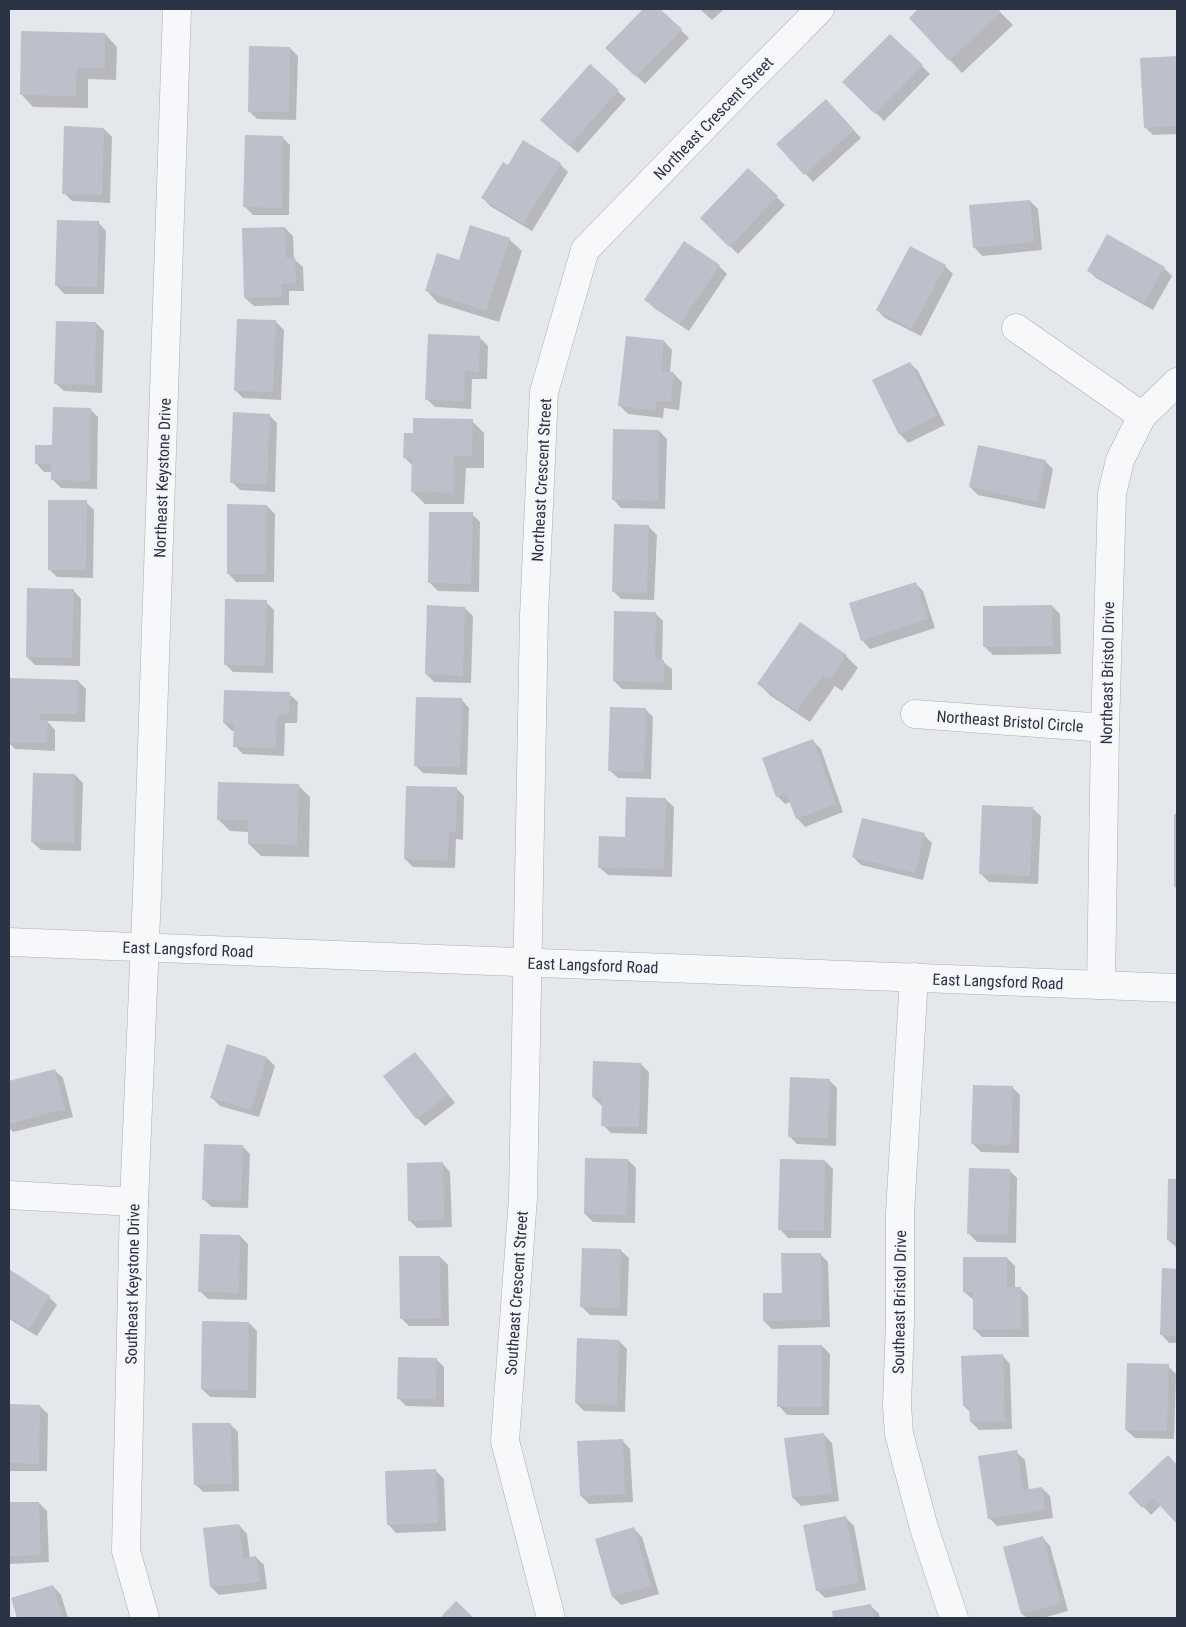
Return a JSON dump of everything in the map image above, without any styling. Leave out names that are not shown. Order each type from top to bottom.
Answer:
[{"type":"street","name":"Northeast Keystone Drive","points":[[145,948],[177,9]]},
{"type":"street","name":"Northeast Crescent Street","points":[[528,963],[534,616],[544,392],[585,250],[820,9]]},
{"type":"street","points":[[1016,328],[1142,416]]},
{"type":"street","name":"Northeast Bristol Drive","points":[[1101,985],[1105,728],[1112,494],[1120,460],[1142,416],[1177,382]]},
{"type":"street","name":"Northeast Bristol Circle","points":[[914,714],[1105,728]]},
{"type":"street","name":"East Langsford Road","points":[[9,942],[1177,988]]},
{"type":"street","name":"Southeast Keystone Drive","points":[[145,948],[134,1202],[126,1551],[145,1618]]},
{"type":"street","name":"Southeast Crescent Street","points":[[528,963],[523,1198],[505,1441],[551,1618]]},
{"type":"street","name":"Southeast Bristol Drive","points":[[914,978],[900,1213],[900,1321],[896,1405],[899,1434],[924,1528],[954,1618]]},
{"type":"street","points":[[9,1195],[134,1202]]},
{"type":"building","points":[[643,9],[660,9],[682,29],[636,77],[605,48]]},
{"type":"building","points":[[918,9],[998,9],[1001,12],[949,61],[909,18]]},
{"type":"building","points":[[21,31],[105,33],[105,68],[77,68],[76,96],[20,95]]},
{"type":"building","points":[[890,34],[923,65],[875,114],[842,82]]},
{"type":"building","points":[[249,46],[290,47],[289,112],[248,112]]},
{"type":"building","points":[[1177,56],[1177,126],[1144,128],[1140,58]]},
{"type":"building","points":[[590,64],[619,90],[569,146],[540,120]]},
{"type":"building","points":[[826,99],[854,130],[804,175],[776,144]]},
{"type":"building","points":[[64,126],[104,128],[102,195],[62,194]]},
{"type":"building","points":[[245,135],[283,136],[282,208],[243,207]]},
{"type":"building","points":[[523,140],[561,163],[523,224],[481,198],[503,162],[508,165]]},
{"type":"building","points":[[748,168],[778,196],[729,247],[700,218]]},
{"type":"building","points":[[1030,200],[1034,242],[973,248],[969,205]]},
{"type":"building","points":[[57,220],[99,221],[97,287],[55,286]]},
{"type":"building","points":[[470,225],[510,238],[486,311],[425,291],[437,253],[459,260]]},
{"type":"building","points":[[285,227],[286,258],[295,257],[296,283],[281,284],[282,297],[244,298],[242,228]]},
{"type":"building","points":[[1107,234],[1165,267],[1144,303],[1087,271]]},
{"type":"building","points":[[684,241],[720,265],[680,324],[644,300]]},
{"type":"building","points":[[910,246],[946,265],[912,329],[876,310]]},
{"type":"building","points":[[237,319],[276,320],[273,392],[234,391]]},
{"type":"building","points":[[56,321],[96,322],[95,385],[54,384]]},
{"type":"building","points":[[428,334],[480,336],[479,372],[465,371],[464,401],[425,400]]},
{"type":"building","points":[[626,336],[664,340],[661,371],[674,372],[671,402],[656,401],[655,411],[618,406]]},
{"type":"building","points":[[910,362],[937,416],[899,435],[872,380]]},
{"type":"building","points":[[53,407],[91,408],[90,481],[51,480],[51,464],[35,464],[35,445],[52,445]]},
{"type":"building","points":[[233,412],[270,414],[267,484],[230,483]]},
{"type":"building","points":[[413,418],[473,419],[472,456],[454,456],[453,493],[411,492],[412,458],[403,458],[404,433],[413,433]]},
{"type":"building","points":[[613,429],[659,430],[658,501],[612,500]]},
{"type":"building","points":[[978,445],[1046,460],[1037,502],[969,487]]},
{"type":"building","points":[[48,500],[87,500],[86,570],[48,570]]},
{"type":"building","points":[[227,504],[267,505],[266,574],[227,574]]},
{"type":"building","points":[[429,512],[473,512],[471,584],[428,583]]},
{"type":"building","points":[[614,524],[649,525],[647,593],[612,592]]},
{"type":"building","points":[[916,582],[928,619],[861,641],[849,603]]},
{"type":"building","points":[[27,588],[74,589],[72,658],[26,657]]},
{"type":"building","points":[[225,599],[267,600],[265,666],[224,665]]},
{"type":"building","points":[[427,605],[465,607],[463,676],[425,674]]},
{"type":"building","points":[[1052,605],[1053,646],[983,647],[983,606]]},
{"type":"building","points":[[614,611],[656,612],[655,659],[664,660],[664,683],[613,681]]},
{"type":"building","points":[[800,622],[847,655],[830,679],[823,675],[797,711],[757,684]]},
{"type":"building","points":[[9,678],[78,680],[77,714],[40,714],[39,720],[48,720],[47,743],[9,742]]},
{"type":"building","points":[[224,690],[290,692],[289,715],[277,715],[276,748],[233,747],[234,723],[223,723]]},
{"type":"building","points":[[416,697],[462,698],[460,767],[414,766]]},
{"type":"building","points":[[610,707],[646,708],[644,772],[608,771]]},
{"type":"building","points":[[813,739],[836,804],[796,819],[786,793],[776,797],[762,758]]},
{"type":"building","points":[[33,773],[75,774],[74,843],[31,842]]},
{"type":"building","points":[[218,782],[299,784],[297,845],[248,844],[248,820],[217,820]]},
{"type":"building","points":[[406,786],[457,787],[456,832],[449,832],[448,861],[404,859]]},
{"type":"building","points":[[626,797],[666,798],[664,869],[598,868],[599,836],[625,837]]},
{"type":"building","points":[[982,805],[1033,807],[1030,876],[979,874]]},
{"type":"building","points":[[1174,814],[1177,814],[1177,887],[1174,887]]},
{"type":"building","points":[[862,818],[925,833],[915,873],[852,857]]},
{"type":"building","points":[[227,1044],[267,1057],[251,1110],[210,1098]]},
{"type":"building","points":[[415,1052],[448,1095],[416,1119],[383,1076]]},
{"type":"building","points":[[593,1061],[641,1063],[639,1127],[601,1126],[602,1098],[592,1097]]},
{"type":"building","points":[[55,1069],[65,1109],[9,1124],[9,1081]]},
{"type":"building","points":[[790,1077],[830,1079],[828,1138],[788,1137]]},
{"type":"building","points":[[973,1085],[1013,1086],[1011,1145],[971,1144]]},
{"type":"building","points":[[204,1144],[243,1145],[241,1201],[202,1200]]},
{"type":"building","points":[[585,1158],[628,1159],[627,1215],[584,1214]]},
{"type":"building","points":[[780,1159],[825,1160],[824,1231],[778,1230]]},
{"type":"building","points":[[443,1162],[444,1220],[408,1221],[407,1163]]},
{"type":"building","points":[[969,1168],[1010,1169],[1008,1235],[967,1234]]},
{"type":"building","points":[[1168,1179],[1177,1179],[1177,1241],[1167,1240]]},
{"type":"building","points":[[200,1234],[240,1235],[239,1293],[198,1292]]},
{"type":"building","points":[[582,1248],[621,1249],[620,1308],[580,1307]]},
{"type":"building","points":[[781,1253],[821,1253],[822,1320],[763,1321],[763,1293],[782,1293]]},
{"type":"building","points":[[399,1256],[440,1256],[441,1318],[400,1319]]},
{"type":"building","points":[[963,1257],[1007,1257],[1007,1287],[1021,1287],[1021,1329],[973,1330],[973,1292],[963,1292]]},
{"type":"building","points":[[1162,1268],[1177,1269],[1177,1336],[1160,1335]]},
{"type":"building","points":[[9,1269],[50,1296],[29,1329],[9,1317]]},
{"type":"building","points":[[202,1321],[249,1322],[248,1390],[201,1389]]},
{"type":"building","points":[[577,1338],[619,1340],[617,1405],[575,1403]]},
{"type":"building","points":[[778,1345],[822,1345],[822,1407],[777,1407]]},
{"type":"building","points":[[1003,1354],[1005,1421],[970,1422],[969,1406],[963,1406],[961,1356]]},
{"type":"building","points":[[398,1357],[437,1358],[436,1399],[397,1399]]},
{"type":"building","points":[[1127,1363],[1169,1364],[1167,1431],[1125,1430]]},
{"type":"building","points":[[9,1404],[40,1405],[39,1464],[9,1463]]},
{"type":"building","points":[[192,1423],[231,1423],[232,1484],[194,1485]]},
{"type":"building","points":[[824,1433],[832,1493],[792,1498],[784,1438]]},
{"type":"building","points":[[623,1439],[625,1494],[580,1496],[577,1441]]},
{"type":"building","points":[[1017,1450],[1023,1490],[1042,1487],[1045,1510],[988,1519],[978,1456]]},
{"type":"building","points":[[1168,1455],[1177,1465],[1177,1524],[1153,1498],[1142,1508],[1128,1493]]},
{"type":"building","points":[[436,1469],[438,1523],[387,1525],[385,1471]]},
{"type":"building","points":[[9,1502],[39,1502],[41,1555],[9,1556]]},
{"type":"building","points":[[846,1516],[859,1583],[816,1591],[803,1525]]},
{"type":"building","points":[[239,1524],[243,1558],[256,1556],[260,1582],[210,1587],[203,1528]]},
{"type":"building","points":[[634,1527],[651,1586],[612,1597],[595,1539]]},
{"type":"building","points":[[1043,1536],[1061,1603],[1021,1614],[1003,1547]]},
{"type":"building","points":[[53,1585],[63,1618],[17,1618],[11,1598]]},
{"type":"building","points":[[456,1601],[474,1618],[440,1618]]},
{"type":"building","points":[[871,1604],[874,1618],[833,1618],[832,1611]]}]
